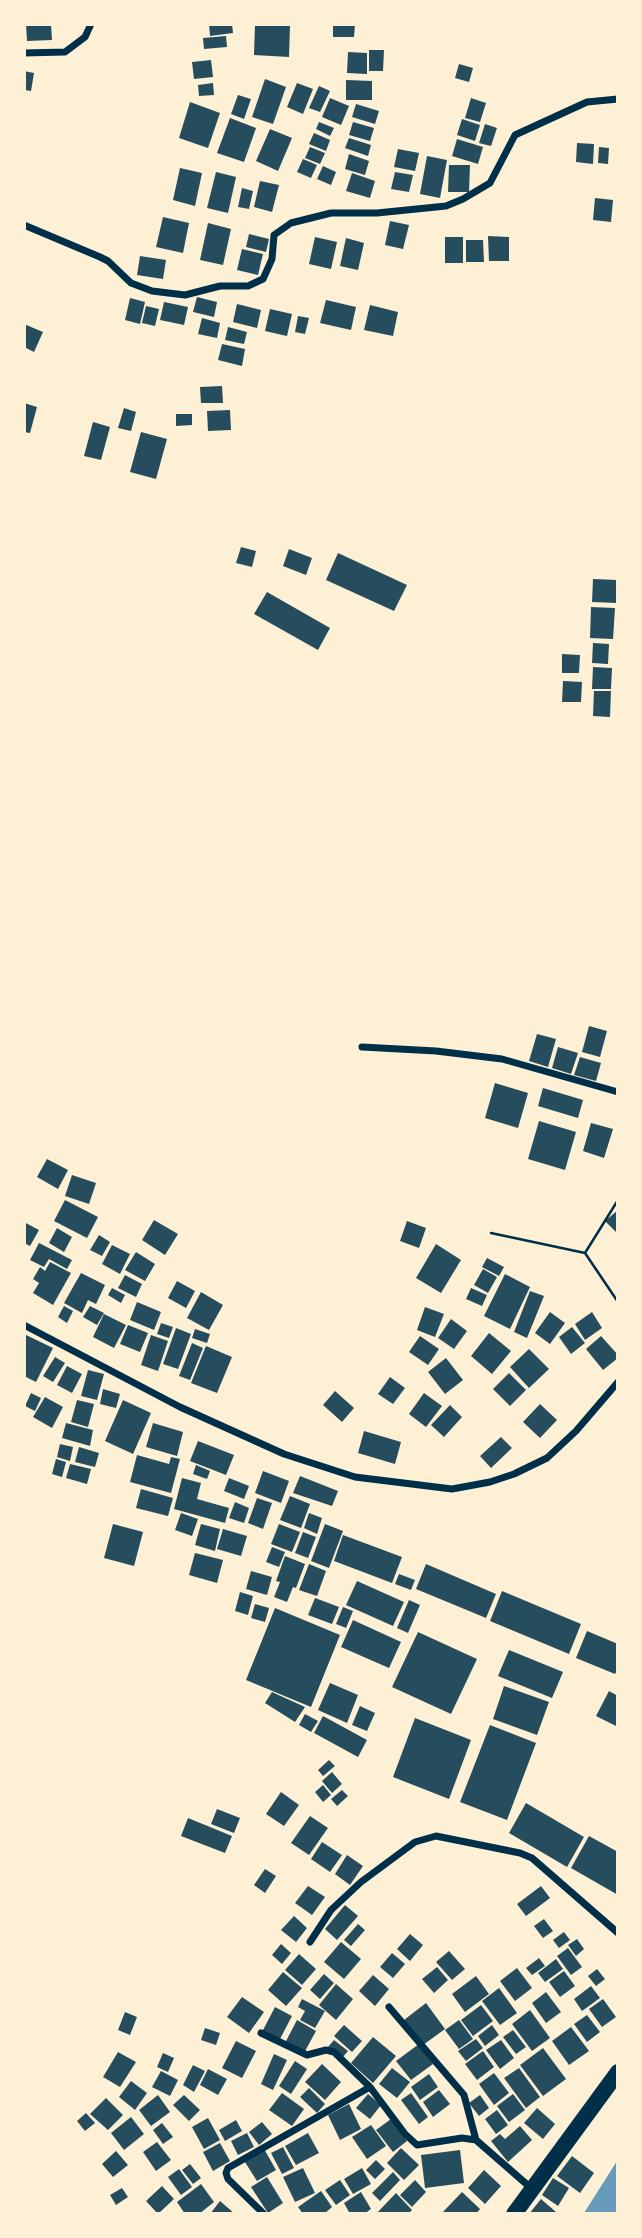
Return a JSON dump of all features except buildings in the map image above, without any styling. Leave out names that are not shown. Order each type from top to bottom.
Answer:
[{"type":"highway","points":[[514,2214],[618,2072]]},
{"type":"street","points":[[24,53],[65,51],[85,37],[91,24]]},
{"type":"street","points":[[24,225],[108,261],[131,283],[152,291],[186,295],[220,286],[248,286],[263,279],[272,259],[274,235],[291,223],[331,213],[377,213],[446,206],[490,183],[515,135],[587,102],[618,99]]},
{"type":"street","points":[[362,1047],[436,1051],[502,1059],[618,1092]]},
{"type":"street","points":[[24,1325],[180,1407],[284,1454],[355,1477],[452,1489],[490,1482],[547,1458],[576,1431],[618,1382]]},
{"type":"street","points":[[310,1942],[331,1910],[361,1882],[415,1842],[436,1836],[520,1853],[532,1858],[618,1933]]},
{"type":"street","points":[[389,2007],[464,2095],[476,2140],[531,2189]]},
{"type":"street","points":[[261,2033],[307,2055],[329,2050],[370,2087],[405,2134],[417,2145],[462,2138],[476,2140]]},
{"type":"street","points":[[264,2214],[228,2179],[228,2168],[370,2087]]},
{"type":"path","points":[[585,1253],[618,1199]]},
{"type":"path","points":[[491,1233],[585,1253],[618,1302]]},
{"type":"water","points":[[617,2161],[617,2213],[584,2213]]}]
